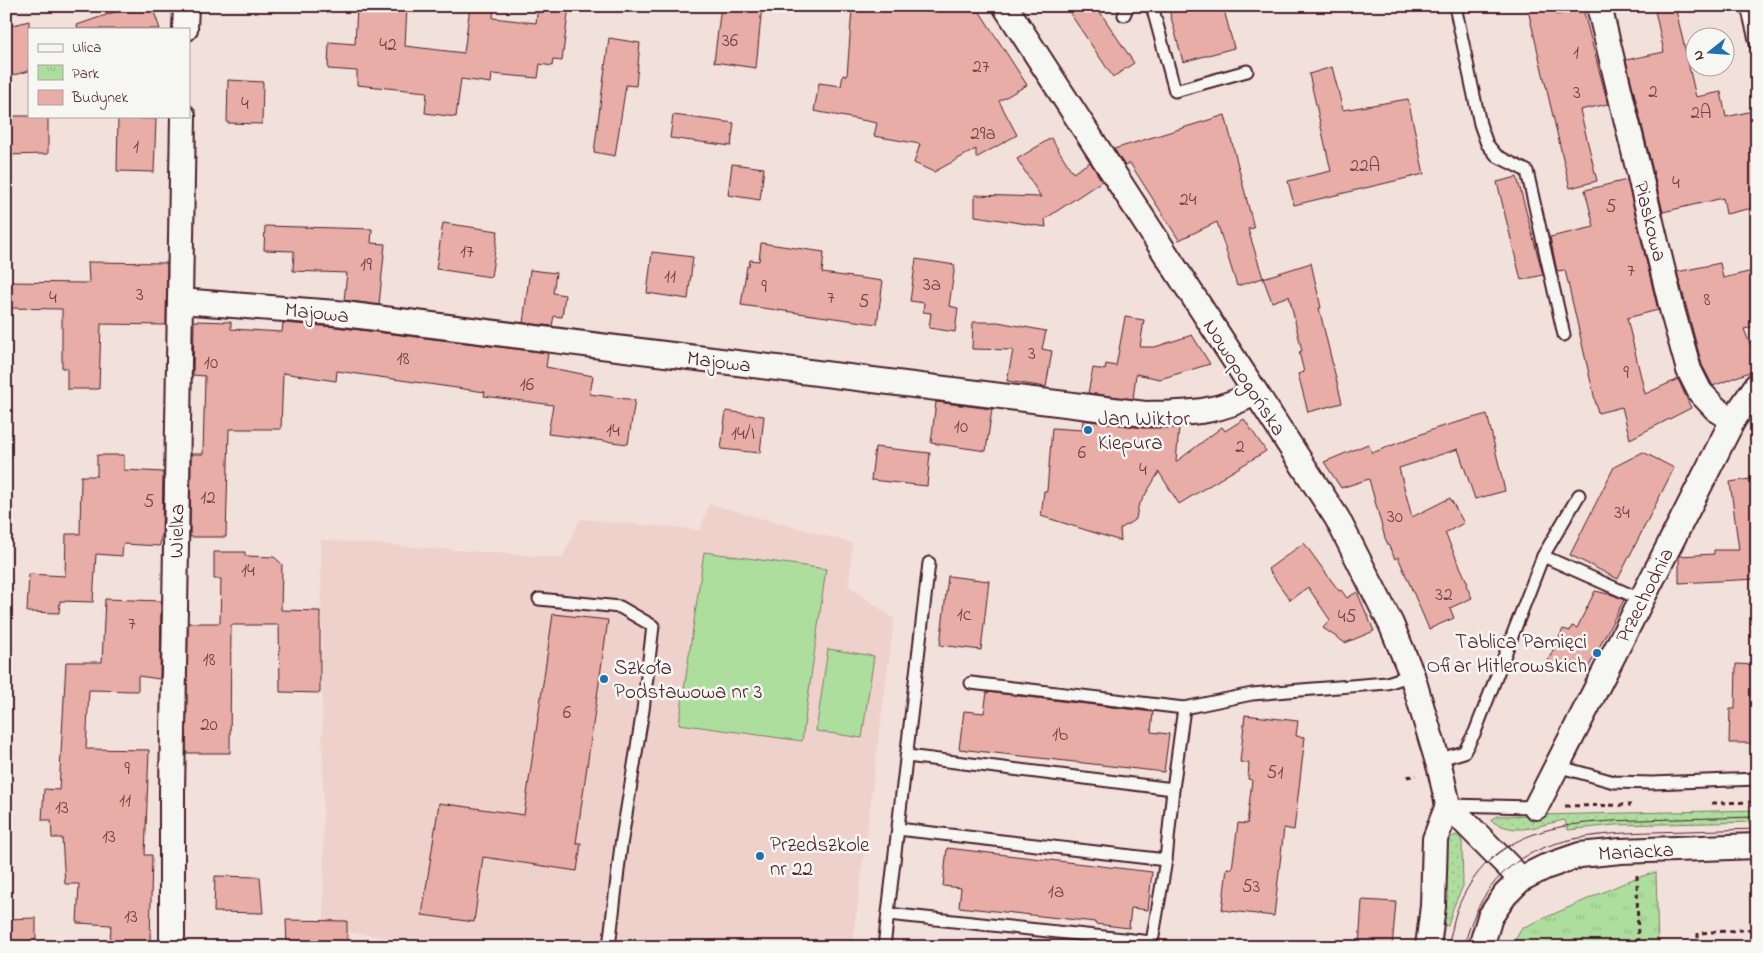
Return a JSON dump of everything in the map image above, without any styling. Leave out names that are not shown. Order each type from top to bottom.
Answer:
[{"type":"street","points":[[185,28],[186,6]]},
{"type":"street","name":"Nowopogońska","points":[[1005,6],[1337,518],[1391,624],[1412,675],[1448,805]]},
{"type":"street","name":"Piaskowa","points":[[1599,6],[1671,304],[1689,370],[1700,392],[1716,409],[1733,420]]},
{"type":"street","name":"Wielka","points":[[172,947],[172,792],[184,118]]},
{"type":"street","name":"Majowa","points":[[180,301],[336,313],[1145,414],[1184,413],[1224,407],[1239,402],[1254,392]]},
{"type":"street","name":"Przechodnia","points":[[1536,807],[1733,420],[1757,386]]},
{"type":"street","points":[[1428,947],[1433,906],[1435,839],[1448,805],[1521,880],[1505,895],[1490,916],[1481,947]]},
{"type":"street","name":"Mariacka","points":[[1521,880],[1545,867],[1580,855],[1620,851],[1757,846]]},
{"type":"lane","points":[[1152,6],[1175,91],[1247,71]]},
{"type":"lane","points":[[1455,6],[1480,124],[1487,144],[1497,156],[1527,171],[1564,335]]},
{"type":"lane","points":[[1747,6],[1757,48]]},
{"type":"lane","points":[[1438,764],[1464,752],[1475,732],[1543,556],[1579,495]]},
{"type":"lane","points":[[1543,556],[1642,600]]},
{"type":"lane","points":[[884,947],[928,563]]},
{"type":"lane","points":[[539,599],[620,607],[653,626],[644,710],[621,845],[608,947]]},
{"type":"lane","points":[[971,683],[1184,708],[1252,694],[1387,683],[1412,675]]},
{"type":"lane","points":[[888,914],[1152,942],[1166,860],[1184,708]]},
{"type":"lane","points":[[907,756],[1173,789]]},
{"type":"lane","points":[[1558,766],[1614,782],[1652,783],[1757,778]]},
{"type":"lane","points":[[1448,805],[1536,807]]},
{"type":"lane","points":[[898,829],[1166,860]]},
{"type":"path","points":[[1637,870],[1638,947]]},
{"type":"path","points":[[1698,947],[1698,933],[1757,929]]},
{"type":"shaded area","name":"Szkoła Podstawowa nr 3","points":[[709,504],[852,543],[849,586],[894,619],[852,947],[456,947],[324,929],[321,540],[562,558],[580,519],[700,530]]},
{"type":"green space","points":[[704,552],[826,569],[802,741],[679,724]]},
{"type":"green space","points":[[828,649],[874,656],[862,738],[816,731]]},
{"type":"green space","points":[[1757,810],[1757,822],[1616,825],[1568,830],[1565,820],[1520,829],[1501,826],[1491,821],[1497,816]]},
{"type":"green space","points":[[1459,835],[1462,842],[1463,886],[1453,908],[1448,926],[1443,925],[1447,843],[1453,836]]},
{"type":"green space","points":[[1656,872],[1658,947],[1511,947],[1522,928],[1633,879]]},
{"type":"building","points":[[132,6],[152,6],[160,28],[78,28],[77,25]]},
{"type":"building","points":[[357,6],[407,6],[405,46],[464,53],[470,6],[494,6],[493,18],[536,23],[538,6],[569,6],[562,61],[553,60],[552,66],[540,64],[538,78],[492,74],[491,83],[461,79],[456,117],[425,113],[427,92],[357,85],[357,71],[328,69],[329,42],[355,44]]},
{"type":"building","points":[[721,6],[762,6],[756,68],[714,62]]},
{"type":"building","points":[[868,6],[976,6],[1027,85],[999,101],[1017,135],[976,158],[976,149],[934,172],[914,163],[920,144],[874,136],[877,123],[814,111],[819,83],[841,86],[843,75],[847,76],[852,9],[868,10]]},
{"type":"building","points":[[1065,6],[1096,6],[1134,63],[1113,77]]},
{"type":"building","points":[[1168,6],[1223,6],[1234,48],[1183,62]]},
{"type":"building","points":[[1527,6],[1554,6],[1556,15],[1583,9],[1608,104],[1580,110],[1597,181],[1570,188]]},
{"type":"building","points":[[1654,6],[1675,6],[1686,54],[1686,78],[1692,78],[1696,97],[1721,92],[1726,117],[1757,110],[1757,207],[1726,214],[1723,198],[1663,212],[1626,60],[1664,52]]},
{"type":"building","points":[[29,21],[28,71],[6,77],[6,27]]},
{"type":"building","points":[[609,38],[640,43],[636,86],[626,85],[615,156],[594,152]]},
{"type":"building","points":[[1332,67],[1343,110],[1408,99],[1424,174],[1294,205],[1288,181],[1331,171],[1309,74]]},
{"type":"building","points":[[228,80],[263,82],[262,124],[227,123]]},
{"type":"building","points":[[673,115],[734,123],[731,146],[670,138]]},
{"type":"building","points":[[1225,115],[1254,228],[1248,229],[1263,278],[1237,286],[1217,222],[1179,240],[1130,163],[1125,166],[1114,149]]},
{"type":"building","points":[[6,116],[48,118],[48,154],[6,155]]},
{"type":"building","points":[[118,118],[156,119],[154,172],[117,171]]},
{"type":"building","points":[[1051,138],[1073,173],[1090,162],[1102,181],[1045,219],[1046,227],[975,216],[975,195],[1041,197],[1017,159]]},
{"type":"building","points":[[732,164],[764,168],[760,200],[728,195]]},
{"type":"building","points":[[1517,177],[1543,275],[1521,280],[1497,182]]},
{"type":"building","points":[[1627,180],[1658,310],[1627,318],[1645,394],[1678,379],[1691,408],[1630,439],[1622,407],[1598,413],[1565,270],[1557,271],[1550,237],[1594,227],[1585,190]]},
{"type":"building","points":[[443,223],[498,231],[491,277],[436,269]]},
{"type":"building","points":[[265,226],[372,229],[371,243],[385,244],[379,305],[344,300],[347,273],[293,271],[294,251],[264,250]]},
{"type":"building","points":[[761,243],[824,252],[822,273],[883,281],[877,324],[741,305],[747,266],[749,266],[750,260],[759,261]]},
{"type":"building","points":[[652,252],[693,257],[688,299],[647,293]]},
{"type":"building","points":[[916,259],[955,265],[949,306],[958,308],[955,332],[929,328],[931,313],[923,312],[924,303],[910,301]]},
{"type":"building","points":[[88,262],[167,263],[166,325],[101,324],[99,389],[67,389],[67,368],[62,368],[62,309],[6,308],[6,282],[89,283]]},
{"type":"building","points":[[1311,263],[1321,308],[1319,308],[1342,403],[1308,412],[1298,374],[1304,372],[1299,352],[1302,351],[1289,296],[1272,302],[1263,278]]},
{"type":"building","points":[[1720,263],[1723,278],[1757,270],[1757,326],[1744,329],[1757,362],[1757,369],[1713,386],[1702,365],[1677,272]]},
{"type":"building","points":[[530,270],[556,273],[553,293],[565,295],[562,317],[554,316],[552,326],[523,323]]},
{"type":"building","points":[[1125,317],[1144,320],[1140,347],[1155,347],[1192,335],[1210,364],[1160,379],[1136,374],[1133,399],[1088,393],[1093,368],[1105,370],[1106,364],[1116,366]]},
{"type":"building","points":[[194,321],[231,322],[231,329],[282,332],[283,323],[335,327],[548,353],[546,367],[593,376],[590,394],[635,400],[628,444],[548,434],[553,405],[484,396],[485,392],[337,371],[336,381],[283,373],[281,429],[229,429],[226,537],[190,537],[191,454],[203,454],[205,376],[193,375]]},
{"type":"building","points":[[973,322],[998,322],[1046,331],[1042,349],[1052,351],[1046,387],[1007,381],[1013,350],[972,349]]},
{"type":"building","points":[[936,402],[992,409],[986,451],[931,443]]},
{"type":"building","points":[[726,411],[764,416],[760,453],[721,449]]},
{"type":"building","points":[[1487,414],[1505,491],[1475,499],[1458,449],[1399,468],[1412,517],[1450,498],[1464,523],[1445,533],[1468,584],[1466,585],[1472,598],[1450,608],[1454,618],[1429,629],[1398,557],[1395,559],[1385,538],[1369,479],[1341,488],[1324,462],[1368,444],[1372,453],[1437,428]]},
{"type":"building","points":[[1244,419],[1266,451],[1179,504],[1159,472],[1138,507],[1136,519],[1120,529],[1121,541],[1041,516],[1044,491],[1047,491],[1052,428],[1082,430],[1083,420],[1143,428],[1179,428],[1176,462],[1222,427],[1225,431]]},
{"type":"building","points":[[875,447],[930,453],[927,486],[871,480]]},
{"type":"building","points":[[1643,452],[1674,468],[1618,579],[1570,555],[1614,467]]},
{"type":"building","points":[[97,455],[124,455],[124,470],[163,472],[162,537],[160,546],[123,544],[122,556],[96,554],[93,602],[60,601],[59,613],[27,612],[29,574],[65,576],[66,534],[80,534],[81,476],[97,476]]},
{"type":"building","points":[[1757,478],[1757,516],[1755,517],[1753,557],[1757,557],[1757,579],[1679,583],[1679,556],[1714,554],[1714,550],[1739,550],[1730,482]]},
{"type":"building","points":[[1304,543],[1339,591],[1341,590],[1347,598],[1357,592],[1374,631],[1345,643],[1323,628],[1330,620],[1308,587],[1290,600],[1268,569]]},
{"type":"building","points":[[214,552],[245,552],[245,556],[274,557],[282,564],[281,610],[320,611],[320,693],[280,692],[279,625],[231,625],[230,753],[186,753],[188,623],[220,623],[221,579],[214,579]]},
{"type":"building","points":[[948,576],[989,581],[981,650],[940,645]]},
{"type":"building","points":[[1595,591],[1613,595],[1624,600],[1586,672],[1546,665],[1563,629],[1570,631],[1572,626],[1577,628]]},
{"type":"building","points":[[105,599],[161,601],[160,679],[138,676],[138,691],[89,690],[86,749],[149,750],[145,855],[152,855],[150,943],[110,942],[111,925],[77,923],[79,884],[65,884],[62,838],[52,838],[51,820],[42,820],[44,789],[59,790],[66,662],[102,662]]},
{"type":"building","points":[[553,614],[608,620],[576,843],[581,843],[577,871],[483,857],[474,922],[422,915],[439,803],[524,815]]},
{"type":"building","points":[[1736,664],[1756,665],[1755,743],[1729,743],[1730,709],[1735,709]]},
{"type":"building","points":[[987,692],[1153,712],[1151,732],[1169,734],[1164,772],[959,749],[964,711],[984,713]]},
{"type":"building","points":[[1245,715],[1298,721],[1296,736],[1305,737],[1294,830],[1284,828],[1274,916],[1222,910],[1227,868],[1232,869],[1238,823],[1247,824],[1252,780],[1248,779],[1249,763],[1240,762]]},
{"type":"building","points":[[947,848],[1152,872],[1148,910],[1131,908],[1129,928],[1095,924],[1095,922],[959,907],[961,888],[943,886]]},
{"type":"building","points":[[215,876],[260,877],[263,913],[214,912]]},
{"type":"building","points":[[1362,900],[1396,902],[1392,947],[1359,947]]},
{"type":"building","points":[[36,918],[36,947],[6,947],[6,919]]},
{"type":"building","points":[[286,920],[347,921],[347,947],[287,947]]},
{"type":"tram line","points":[[1448,947],[1457,910],[1471,883],[1488,862],[1509,846],[1532,835],[1583,823],[1757,817]]},
{"type":"tram line","points":[[1464,947],[1476,913],[1491,886],[1511,866],[1534,852],[1560,842],[1589,836],[1620,833],[1757,829]]},
{"type":"place","name":"Jan Wiktor Kiepura","points":[[1088,430]]},
{"type":"place","name":"Tablica Pamięci Ofiar Hitlerowskich","points":[[1597,653]]},
{"type":"place","name":"Szkoła Podstawowa nr 3","points":[[604,679]]},
{"type":"place","name":"Przedszkole nr 22","points":[[760,856]]}]
